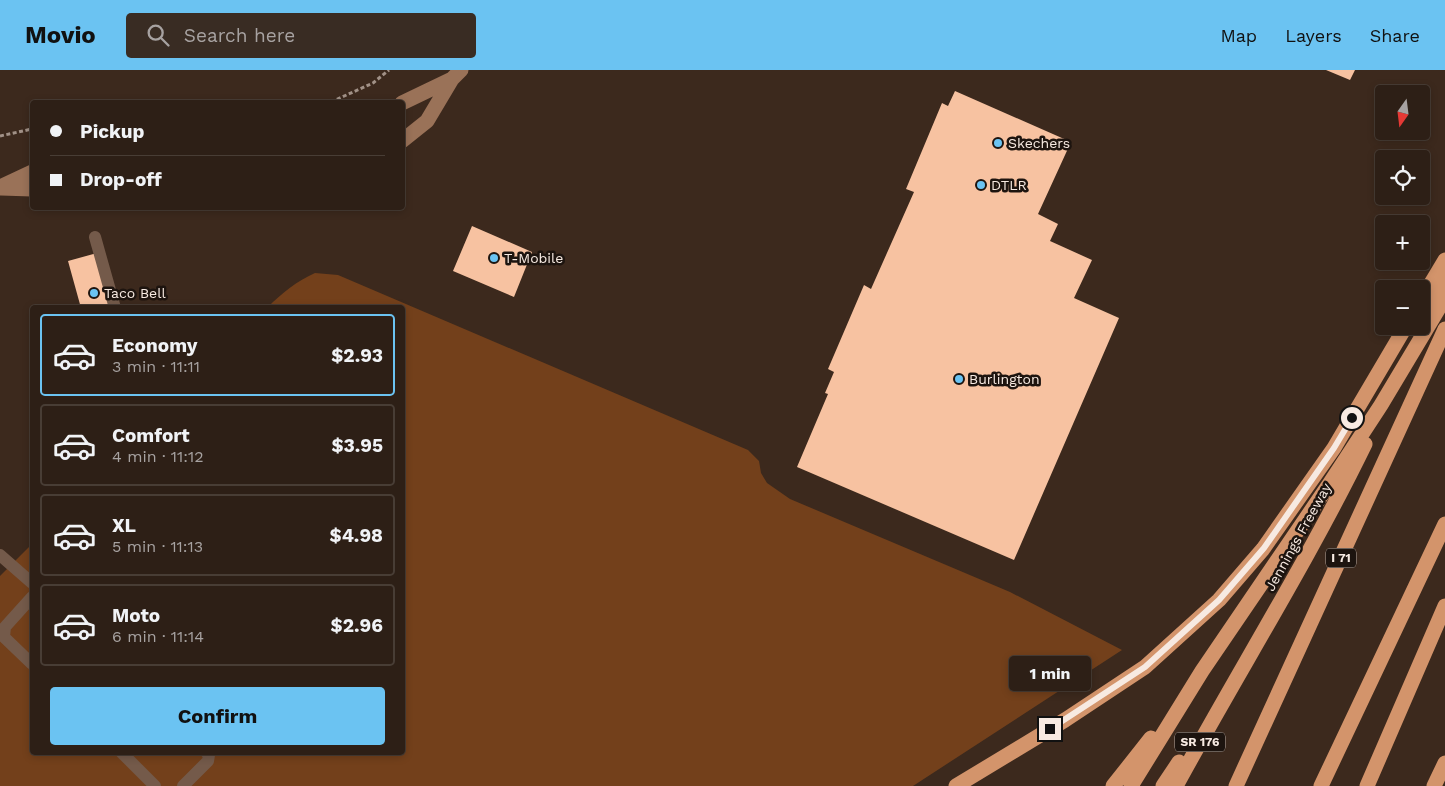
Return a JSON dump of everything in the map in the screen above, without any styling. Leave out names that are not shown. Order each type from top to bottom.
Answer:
[{"type":"highway","points":[[1430,285],[1445,260]]},
{"type":"highway","name":"Jennings Freeway","points":[[1224,697],[1334,507],[1445,280]]},
{"type":"highway","points":[[1131,786],[1202,671],[1330,484],[1445,298]]},
{"type":"highway","name":"I 71","points":[[1236,786],[1445,329]]},
{"type":"highway","points":[[956,786],[1065,720],[1145,667],[1219,600],[1264,548],[1334,448],[1401,335]]},
{"type":"highway","points":[[1321,786],[1445,524]]},
{"type":"highway","points":[[1367,786],[1445,606]]},
{"type":"highway","points":[[1114,786],[1202,671]]},
{"type":"highway","points":[[1163,786],[1224,697]]},
{"type":"highway","name":"SR 176","points":[[1176,786],[1224,697]]},
{"type":"highway","points":[[1434,786],[1445,762]]},
{"type":"street","points":[[405,100],[456,75]]},
{"type":"street","points":[[405,139],[427,121],[456,75]]},
{"type":"street","points":[[0,187],[30,173]]},
{"type":"street","points":[[0,187],[30,188]]},
{"type":"lane","points":[[95,237],[114,305]]},
{"type":"lane","points":[[0,555],[30,581]]},
{"type":"lane","points":[[30,598],[5,627],[4,637],[30,662]]},
{"type":"lane","points":[[124,755],[155,786]]},
{"type":"lane","points":[[183,786],[208,761],[210,755]]},
{"type":"path","points":[[335,100],[373,83],[389,70]]},
{"type":"path","points":[[0,136],[30,129]]},
{"type":"shaded area","points":[[315,273],[338,275],[748,450],[759,461],[761,473],[767,483],[790,499],[1010,592],[1122,650],[913,786],[0,786],[0,576],[30,546],[30,755],[405,755],[405,305],[270,305],[302,280]]},
{"type":"building","points":[[1326,70],[1355,70],[1350,80]]},
{"type":"building","points":[[955,91],[1071,142],[1038,214],[1058,224],[1050,241],[1092,260],[1074,298],[1119,318],[1014,560],[797,467],[828,394],[825,393],[834,372],[828,369],[864,285],[871,289],[914,192],[906,189],[942,103],[948,106]]},
{"type":"building","points":[[472,226],[532,252],[514,297],[453,271]]},
{"type":"building","points":[[97,253],[112,305],[80,305],[68,261]]},
{"type":"place","name":"Skechers","points":[[998,143]]},
{"type":"place","name":"DTLR","points":[[981,185]]},
{"type":"place","name":"T-Mobile","points":[[494,258]]},
{"type":"place","name":"Taco Bell","points":[[94,293]]},
{"type":"place","name":"Burlington","points":[[959,379]]},
{"type":"route","points":[[1050,729],[1145,667],[1219,600],[1264,548],[1334,448],[1352,418]]}]
